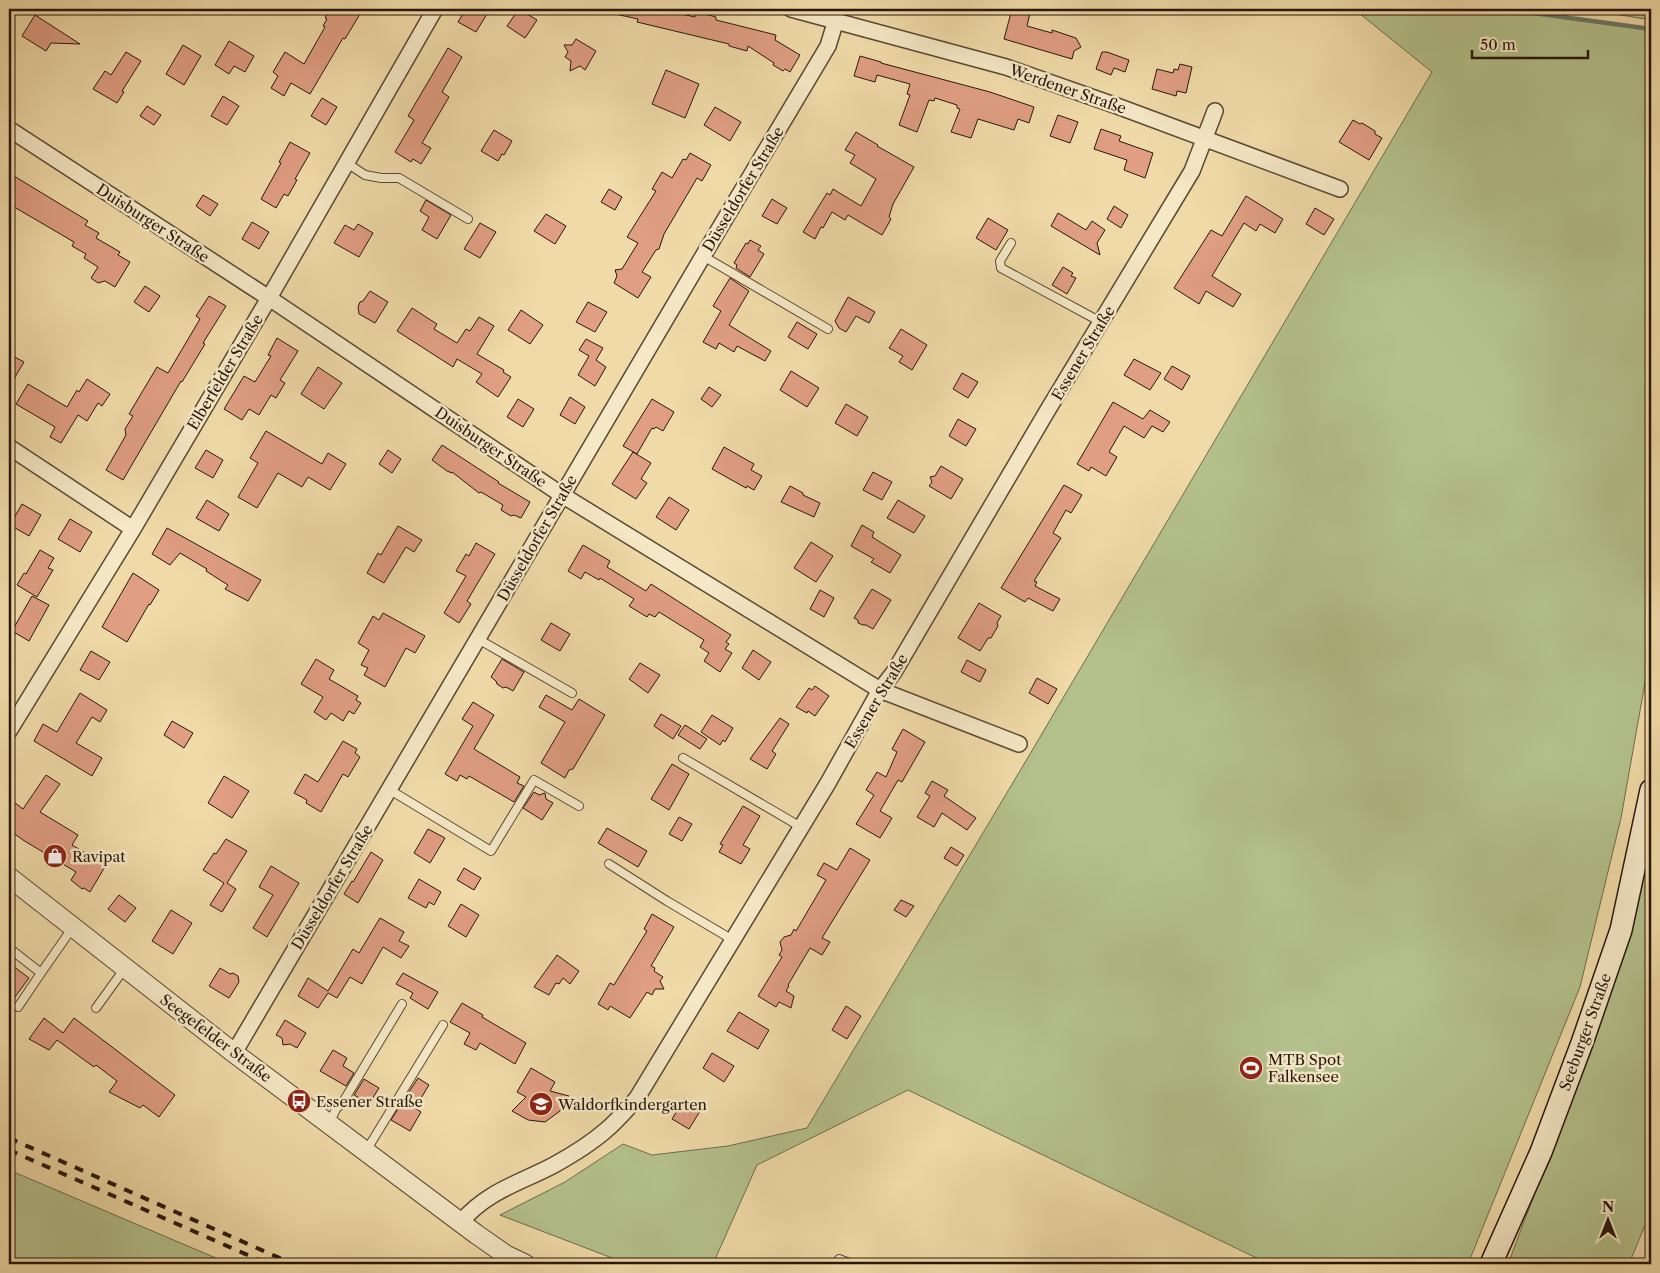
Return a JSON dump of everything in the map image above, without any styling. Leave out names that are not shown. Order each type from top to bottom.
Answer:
[{"type":"main road","name":"Seeburger Straße","points":[[1491,1264],[1541,1152],[1582,1043],[1614,949],[1623,921],[1651,790]]},
{"type":"street","name":"Elberfelder Straße","points":[[9,731],[133,528],[269,298],[435,9]]},
{"type":"street","name":"Werdener Straße","points":[[790,9],[1006,67],[1340,189]]},
{"type":"street","name":"Düsseldorfer Straße","points":[[234,1053],[828,46],[836,20]]},
{"type":"street","name":"Essener Straße","points":[[461,1222],[472,1208],[500,1190],[554,1165],[578,1151],[606,1130],[637,1098],[801,827],[880,690],[894,672],[1192,171],[1215,111]]},
{"type":"street","name":"Duisburger Straße","points":[[9,129],[269,298],[562,495],[880,690],[1019,744]]},
{"type":"street","points":[[9,447],[133,528]]},
{"type":"street","name":"Seegefelder Straße","points":[[9,877],[234,1053],[506,1255],[525,1264]]},
{"type":"lane","points":[[347,163],[365,175],[381,178],[398,178],[468,219]]},
{"type":"lane","points":[[1010,243],[1000,261],[1001,268],[1101,322]]},
{"type":"lane","points":[[703,256],[828,329]]},
{"type":"lane","points":[[478,639],[572,693]]},
{"type":"lane","points":[[683,758],[801,827]]},
{"type":"lane","points":[[390,790],[491,851],[534,780],[579,806]]},
{"type":"lane","points":[[609,864],[667,902],[732,940]]},
{"type":"lane","points":[[18,1007],[73,927]]},
{"type":"lane","points":[[9,948],[41,973]]},
{"type":"lane","points":[[96,1008],[125,968]]},
{"type":"lane","points":[[329,1124],[336,1109],[343,1102],[402,1004]]},
{"type":"lane","points":[[366,1151],[443,1025]]},
{"type":"lane","points":[[836,1264],[839,1259],[852,1264]]},
{"type":"green space","points":[[1354,9],[1504,9],[1651,29],[1651,649],[1621,818],[1580,987],[1468,1264],[1269,1264],[908,1090],[757,1165],[713,1264],[624,1264],[500,1215],[565,1182],[623,1144],[652,1155],[728,1146],[807,1128],[1432,72]]},
{"type":"green space","points":[[1584,9],[1651,9],[1651,20]]},
{"type":"green space","points":[[1651,829],[1651,1211],[1629,1264],[1508,1264],[1549,1156]]},
{"type":"green space","points":[[9,1170],[230,1264],[9,1264]]},
{"type":"building","points":[[330,9],[363,9],[345,39],[343,38],[310,94],[291,83],[284,96],[271,88],[278,76],[273,72],[285,52],[304,64],[325,27],[323,26],[327,19],[325,18]]},
{"type":"building","points":[[466,9],[490,9],[476,32],[458,22]]},
{"type":"building","points":[[519,9],[537,20],[525,38],[507,26]]},
{"type":"building","points":[[615,9],[659,9],[695,17],[696,12],[705,14],[716,17],[716,20],[776,35],[775,40],[800,55],[790,72],[785,69],[783,71],[748,46],[747,51],[729,46],[729,44],[637,22],[638,19],[615,14]]},
{"type":"building","points":[[1012,9],[1030,13],[1027,26],[1052,33],[1052,30],[1076,38],[1081,47],[1074,51],[1072,59],[1004,39]]},
{"type":"building","points":[[35,15],[80,44],[51,43],[46,51],[22,36]]},
{"type":"building","points":[[576,39],[596,51],[585,70],[580,66],[570,71],[571,61],[565,57],[568,52],[564,45],[572,45]]},
{"type":"building","points":[[229,41],[254,56],[245,72],[234,66],[229,74],[215,65]]},
{"type":"building","points":[[183,45],[201,56],[184,85],[166,74]]},
{"type":"building","points":[[448,48],[462,57],[442,92],[449,97],[422,143],[431,148],[421,164],[413,159],[411,162],[395,152],[414,120],[408,116]]},
{"type":"building","points":[[126,52],[141,61],[122,91],[124,92],[117,103],[93,89],[105,71],[111,75]]},
{"type":"building","points":[[1102,52],[1129,60],[1125,72],[1114,68],[1111,75],[1096,69]]},
{"type":"building","points":[[860,56],[990,92],[1034,107],[1029,123],[1018,119],[1014,130],[978,119],[971,138],[951,132],[960,109],[957,108],[957,105],[935,98],[934,101],[929,100],[917,132],[899,125],[910,95],[907,94],[910,84],[877,75],[875,82],[854,76]]},
{"type":"building","points":[[1180,64],[1192,67],[1186,93],[1177,91],[1176,96],[1152,89],[1157,69],[1173,73],[1174,69],[1178,70]]},
{"type":"building","points":[[666,70],[699,84],[685,118],[652,104]]},
{"type":"building","points":[[223,96],[239,106],[227,125],[211,116]]},
{"type":"building","points":[[322,98],[337,107],[326,125],[311,116]]},
{"type":"building","points":[[147,106],[161,115],[154,125],[140,116]]},
{"type":"building","points":[[715,107],[741,122],[730,141],[704,125]]},
{"type":"building","points":[[1058,115],[1078,122],[1070,143],[1050,136]]},
{"type":"building","points":[[1353,120],[1375,131],[1375,134],[1382,138],[1369,160],[1339,142]]},
{"type":"building","points":[[1101,129],[1121,136],[1119,141],[1153,153],[1145,178],[1124,170],[1127,160],[1094,149]]},
{"type":"building","points":[[494,130],[512,141],[498,161],[481,151]]},
{"type":"building","points":[[856,132],[914,167],[893,204],[889,217],[891,219],[882,235],[848,215],[845,220],[832,212],[815,239],[803,232],[827,193],[830,195],[833,189],[861,206],[876,179],[850,163],[855,155],[845,150]]},
{"type":"building","points":[[290,142],[310,153],[295,179],[297,180],[288,196],[284,194],[276,208],[261,199],[281,163],[279,162]]},
{"type":"building","points":[[690,153],[711,165],[702,181],[697,178],[664,234],[659,249],[656,250],[642,272],[651,277],[638,298],[614,283],[617,276],[615,270],[622,269],[638,243],[627,237],[656,191],[652,189],[662,172],[672,178],[683,159],[686,160]]},
{"type":"building","points":[[9,173],[88,221],[85,225],[99,233],[96,238],[120,252],[118,255],[130,262],[115,287],[105,281],[98,283],[91,278],[98,267],[84,258],[86,254],[72,246],[74,242],[9,204]]},
{"type":"building","points":[[609,189],[622,197],[615,210],[601,202]]},
{"type":"building","points":[[203,195],[218,204],[210,216],[196,206]]},
{"type":"building","points":[[1246,196],[1283,219],[1275,233],[1260,224],[1256,231],[1244,223],[1212,276],[1241,294],[1233,307],[1206,291],[1199,304],[1174,288],[1211,230],[1222,236]]},
{"type":"building","points":[[772,199],[787,208],[777,224],[762,216]]},
{"type":"building","points":[[426,200],[451,215],[437,239],[422,230],[429,217],[420,211]]},
{"type":"building","points":[[1114,206],[1128,215],[1121,228],[1107,219]]},
{"type":"building","points":[[1315,208],[1334,219],[1324,235],[1306,224]]},
{"type":"building","points":[[1058,213],[1086,230],[1092,221],[1105,230],[1097,243],[1100,255],[1051,226]]},
{"type":"building","points":[[546,214],[566,226],[555,244],[534,231]]},
{"type":"building","points":[[988,218],[1008,230],[996,250],[976,238]]},
{"type":"building","points":[[252,222],[269,232],[259,249],[242,239]]},
{"type":"building","points":[[480,223],[496,232],[480,258],[464,249]]},
{"type":"building","points":[[358,224],[373,233],[359,257],[334,243],[345,225],[354,230]]},
{"type":"building","points":[[750,240],[761,246],[758,250],[764,254],[750,277],[736,268],[737,265],[734,263],[746,243],[748,244]]},
{"type":"building","points":[[1063,267],[1073,273],[1071,276],[1076,278],[1067,294],[1052,285]]},
{"type":"building","points":[[730,278],[749,291],[729,325],[771,351],[765,361],[737,346],[734,352],[719,343],[716,349],[703,342],[721,311],[713,306]]},
{"type":"building","points":[[145,286],[160,296],[149,312],[134,302]]},
{"type":"building","points":[[370,291],[388,302],[375,323],[359,314],[358,307],[360,302],[363,301]]},
{"type":"building","points":[[209,296],[226,306],[123,480],[106,470],[126,435],[125,429],[133,416],[129,414],[157,367],[168,373],[200,319],[196,316]]},
{"type":"building","points":[[848,297],[875,312],[869,323],[856,316],[846,332],[839,328],[835,321]]},
{"type":"building","points":[[588,302],[607,312],[595,332],[576,322]]},
{"type":"building","points":[[412,308],[437,324],[434,329],[457,343],[466,329],[470,331],[479,317],[494,326],[477,354],[504,370],[503,372],[511,377],[498,397],[476,382],[482,374],[457,359],[453,367],[397,331]]},
{"type":"building","points":[[521,310],[543,325],[530,344],[508,330]]},
{"type":"building","points":[[797,322],[817,334],[808,349],[788,337]]},
{"type":"building","points":[[901,329],[927,345],[912,370],[899,362],[903,356],[889,348]]},
{"type":"building","points":[[277,338],[298,351],[280,380],[285,383],[276,398],[271,395],[259,415],[249,409],[242,420],[224,409],[244,376],[255,382],[271,356],[268,355]]},
{"type":"building","points":[[586,339],[603,348],[596,360],[606,367],[595,386],[578,375],[589,356],[579,350]]},
{"type":"building","points":[[9,354],[24,362],[9,387]]},
{"type":"building","points":[[1134,359],[1161,373],[1150,390],[1124,375]]},
{"type":"building","points":[[1172,366],[1190,376],[1182,390],[1164,379]]},
{"type":"building","points":[[318,367],[342,383],[324,409],[301,394]]},
{"type":"building","points":[[791,371],[819,388],[807,407],[780,390]]},
{"type":"building","points":[[962,373],[978,382],[968,398],[953,389]]},
{"type":"building","points":[[87,379],[110,394],[102,406],[98,403],[87,421],[78,415],[61,443],[50,437],[55,427],[16,404],[28,384],[67,407],[77,390],[79,392]]},
{"type":"building","points":[[709,387],[721,395],[712,407],[701,399]]},
{"type":"building","points":[[570,397],[585,407],[575,424],[560,415]]},
{"type":"building","points":[[518,399],[534,409],[523,427],[507,417]]},
{"type":"building","points":[[652,399],[674,412],[663,431],[656,427],[652,428],[637,454],[623,446]]},
{"type":"building","points":[[1113,402],[1143,419],[1150,410],[1170,422],[1163,432],[1152,426],[1144,438],[1124,426],[1109,452],[1117,457],[1106,476],[1091,467],[1089,471],[1077,464]]},
{"type":"building","points":[[846,404],[868,417],[857,436],[835,423]]},
{"type":"building","points":[[958,419],[976,429],[966,446],[949,436]]},
{"type":"building","points":[[266,431],[322,464],[328,453],[346,464],[330,490],[308,477],[302,487],[278,473],[257,508],[238,497],[258,463],[250,458]]},
{"type":"building","points":[[442,445],[530,502],[521,518],[514,515],[511,516],[501,510],[503,505],[481,492],[479,493],[452,472],[447,471],[432,460]]},
{"type":"building","points":[[724,447],[754,464],[751,470],[762,476],[754,490],[747,486],[746,488],[712,469]]},
{"type":"building","points":[[206,450],[223,460],[213,478],[195,468]]},
{"type":"building","points":[[388,450],[401,459],[392,473],[379,464]]},
{"type":"building","points":[[633,452],[651,463],[641,479],[647,483],[636,499],[612,484]]},
{"type":"building","points":[[941,466],[963,479],[951,499],[929,486],[932,482],[930,477],[935,476]]},
{"type":"building","points":[[873,472],[892,482],[882,500],[863,490]]},
{"type":"building","points":[[1064,485],[1082,495],[1071,513],[1066,510],[1053,533],[1061,538],[1034,581],[1037,582],[1035,586],[1060,599],[1053,611],[1028,598],[1025,602],[1001,588]]},
{"type":"building","points":[[790,486],[820,503],[814,517],[781,502]]},
{"type":"building","points":[[669,497],[689,510],[676,530],[656,517]]},
{"type":"building","points":[[207,500],[229,514],[219,531],[196,518]]},
{"type":"building","points":[[898,500],[925,516],[914,533],[887,518]]},
{"type":"building","points":[[22,504],[41,515],[29,536],[10,525]]},
{"type":"building","points":[[70,519],[92,532],[80,552],[58,539]]},
{"type":"building","points":[[862,525],[874,532],[872,537],[901,555],[890,573],[871,562],[874,559],[851,546]]},
{"type":"building","points":[[398,526],[422,540],[414,552],[406,547],[384,583],[367,573],[378,553],[381,555]]},
{"type":"building","points":[[167,528],[261,580],[248,601],[225,589],[228,585],[206,571],[207,569],[180,553],[170,565],[152,554]]},
{"type":"building","points":[[811,542],[833,556],[816,582],[794,568]]},
{"type":"building","points":[[476,543],[495,554],[467,601],[471,604],[459,623],[444,613],[466,576],[456,571],[466,554],[469,556]]},
{"type":"building","points":[[583,545],[610,561],[607,567],[646,591],[651,584],[731,635],[726,642],[729,644],[725,649],[732,653],[720,672],[704,661],[709,653],[700,647],[704,640],[659,612],[655,617],[649,614],[647,617],[629,606],[634,599],[600,578],[599,580],[585,572],[581,579],[568,571]]},
{"type":"building","points":[[40,550],[54,558],[48,568],[53,570],[37,597],[17,585]]},
{"type":"building","points":[[133,573],[159,590],[127,642],[102,627]]},
{"type":"building","points":[[872,589],[891,600],[873,629],[858,623],[858,620],[854,618]]},
{"type":"building","points":[[820,590],[834,598],[824,617],[810,609]]},
{"type":"building","points":[[32,596],[49,605],[29,641],[12,631]]},
{"type":"building","points":[[979,603],[1001,616],[991,638],[988,638],[980,651],[958,638]]},
{"type":"building","points":[[383,613],[425,636],[415,653],[406,648],[385,687],[364,675],[368,668],[361,665],[369,650],[358,643],[373,616],[379,620]]},
{"type":"building","points":[[551,623],[570,634],[560,651],[541,640]]},
{"type":"building","points":[[753,650],[771,662],[759,680],[742,668]]},
{"type":"building","points":[[91,651],[110,662],[99,680],[80,670]]},
{"type":"building","points":[[316,659],[334,670],[329,679],[358,696],[356,700],[361,703],[354,714],[349,711],[343,721],[331,713],[326,720],[314,712],[323,697],[301,684]]},
{"type":"building","points":[[502,659],[524,672],[513,691],[506,687],[503,688],[491,677]]},
{"type":"building","points":[[967,660],[986,670],[980,682],[961,672]]},
{"type":"building","points":[[640,663],[660,675],[648,693],[629,679]]},
{"type":"building","points":[[1037,678],[1057,689],[1048,704],[1029,693]]},
{"type":"building","points":[[815,686],[829,696],[815,716],[808,711],[807,713],[796,707],[809,688],[812,690]]},
{"type":"building","points":[[80,693],[107,710],[100,722],[92,717],[76,743],[102,758],[92,776],[34,741],[43,724],[57,732]]},
{"type":"building","points":[[546,695],[572,710],[579,699],[605,715],[573,769],[569,770],[565,778],[541,763],[565,722],[539,707]]},
{"type":"building","points":[[473,702],[494,715],[474,749],[520,777],[517,783],[524,786],[514,802],[469,776],[467,779],[460,775],[457,781],[445,774],[473,726],[462,719]]},
{"type":"building","points":[[661,714],[681,726],[673,739],[654,726]]},
{"type":"building","points":[[712,715],[733,728],[725,742],[723,740],[720,745],[701,732]]},
{"type":"building","points":[[780,718],[789,724],[772,751],[776,754],[767,769],[750,759]]},
{"type":"building","points":[[172,721],[193,733],[184,748],[164,735]]},
{"type":"building","points":[[685,725],[707,739],[700,749],[678,735]]},
{"type":"building","points":[[903,729],[925,742],[902,782],[898,780],[880,811],[892,818],[880,838],[856,824],[874,795],[866,790],[877,772],[886,777],[897,752],[892,749]]},
{"type":"building","points":[[343,741],[357,749],[355,753],[360,757],[348,777],[343,774],[321,812],[306,803],[307,800],[294,793],[305,774],[318,782]]},
{"type":"building","points":[[672,764],[689,774],[669,810],[651,799]]},
{"type":"building","points":[[46,775],[60,784],[40,812],[78,835],[72,845],[106,865],[90,892],[84,888],[82,889],[71,880],[76,872],[9,830],[9,798],[23,809]]},
{"type":"building","points":[[224,776],[249,791],[232,818],[208,803]]},
{"type":"building","points":[[932,781],[948,790],[944,796],[976,818],[967,830],[942,813],[934,827],[917,817],[930,796],[925,793]]},
{"type":"building","points":[[534,792],[539,795],[545,793],[546,799],[553,803],[542,820],[523,808]]},
{"type":"building","points":[[743,806],[760,816],[743,845],[750,849],[741,864],[719,852],[723,845],[720,844]]},
{"type":"building","points":[[679,817],[692,824],[682,841],[669,834]]},
{"type":"building","points":[[607,828],[647,851],[638,867],[598,843]]},
{"type":"building","points":[[428,829],[445,838],[430,863],[414,853]]},
{"type":"building","points":[[226,839],[247,851],[227,883],[236,889],[222,912],[210,905],[224,883],[203,870]]},
{"type":"building","points":[[951,847],[964,855],[957,866],[944,858]]},
{"type":"building","points":[[850,848],[870,860],[822,938],[830,942],[822,955],[810,948],[788,985],[786,991],[794,996],[791,1008],[779,1002],[776,1007],[758,996],[782,957],[779,955],[782,950],[780,942],[784,937],[791,935],[794,929],[796,931],[826,880],[817,875],[824,863],[837,870]]},
{"type":"building","points":[[371,852],[383,860],[358,903],[344,894]]},
{"type":"building","points":[[271,866],[299,883],[267,937],[253,928],[273,895],[259,887]]},
{"type":"building","points":[[464,868],[481,878],[474,890],[457,880]]},
{"type":"building","points":[[419,879],[441,892],[434,905],[429,902],[426,908],[408,898]]},
{"type":"building","points":[[119,895],[136,908],[125,922],[108,909]]},
{"type":"building","points":[[901,900],[914,906],[906,917],[894,910]]},
{"type":"building","points":[[461,904],[479,915],[466,937],[448,926]]},
{"type":"building","points":[[171,910],[192,923],[173,954],[152,941]]},
{"type":"building","points":[[652,914],[674,927],[651,966],[655,968],[654,971],[663,977],[660,981],[664,989],[655,989],[652,995],[647,992],[630,1018],[610,1006],[608,1010],[598,1004],[610,983],[614,985],[647,931],[644,929]]},
{"type":"building","points":[[380,918],[404,932],[399,941],[409,946],[401,958],[383,947],[362,984],[350,977],[337,998],[328,993],[318,1008],[298,996],[308,978],[328,991],[353,949],[359,953]]},
{"type":"building","points":[[557,955],[579,971],[570,984],[563,978],[559,984],[556,983],[549,995],[534,987]]},
{"type":"building","points":[[9,963],[29,978],[9,1005]]},
{"type":"building","points":[[220,968],[238,976],[239,982],[229,998],[209,986]]},
{"type":"building","points":[[403,973],[438,992],[428,1009],[410,998],[413,993],[396,984]]},
{"type":"building","points":[[462,1003],[526,1043],[515,1064],[480,1043],[476,1050],[464,1044],[470,1033],[450,1022]]},
{"type":"building","points":[[846,1006],[861,1016],[847,1039],[832,1030]]},
{"type":"building","points":[[739,1012],[769,1030],[758,1049],[727,1031]]},
{"type":"building","points":[[44,1018],[63,1033],[74,1018],[175,1095],[159,1117],[143,1105],[140,1108],[109,1092],[117,1081],[96,1065],[94,1067],[57,1040],[49,1050],[29,1039]]},
{"type":"building","points":[[285,1020],[306,1033],[297,1048],[290,1044],[283,1045],[282,1038],[276,1035]]},
{"type":"building","points":[[333,1050],[347,1058],[343,1066],[354,1073],[346,1086],[320,1071]]},
{"type":"building","points":[[712,1053],[734,1066],[724,1082],[703,1068]]},
{"type":"building","points":[[531,1068],[555,1082],[550,1091],[569,1096],[560,1111],[545,1122],[528,1120],[512,1111],[526,1097],[517,1092]]},
{"type":"building","points":[[418,1078],[429,1085],[415,1108],[421,1112],[410,1131],[391,1120]]},
{"type":"building","points":[[364,1079],[379,1088],[369,1104],[354,1095]]},
{"type":"building","points":[[685,1098],[702,1108],[689,1129],[672,1119]]},
{"type":"waterway","points":[[1504,9],[1651,29]]},
{"type":"railway","points":[[9,1138],[293,1264]]},
{"type":"railway","points":[[9,1150],[268,1264]]},
{"type":"place","name":"Ravipat","points":[[55,856]]},
{"type":"place","name":"MTB Spot Falkensee","points":[[1251,1068]]},
{"type":"place","name":"Essener Straße","points":[[299,1101]]},
{"type":"place","name":"Waldorfkindergarten","points":[[541,1104]]}]
